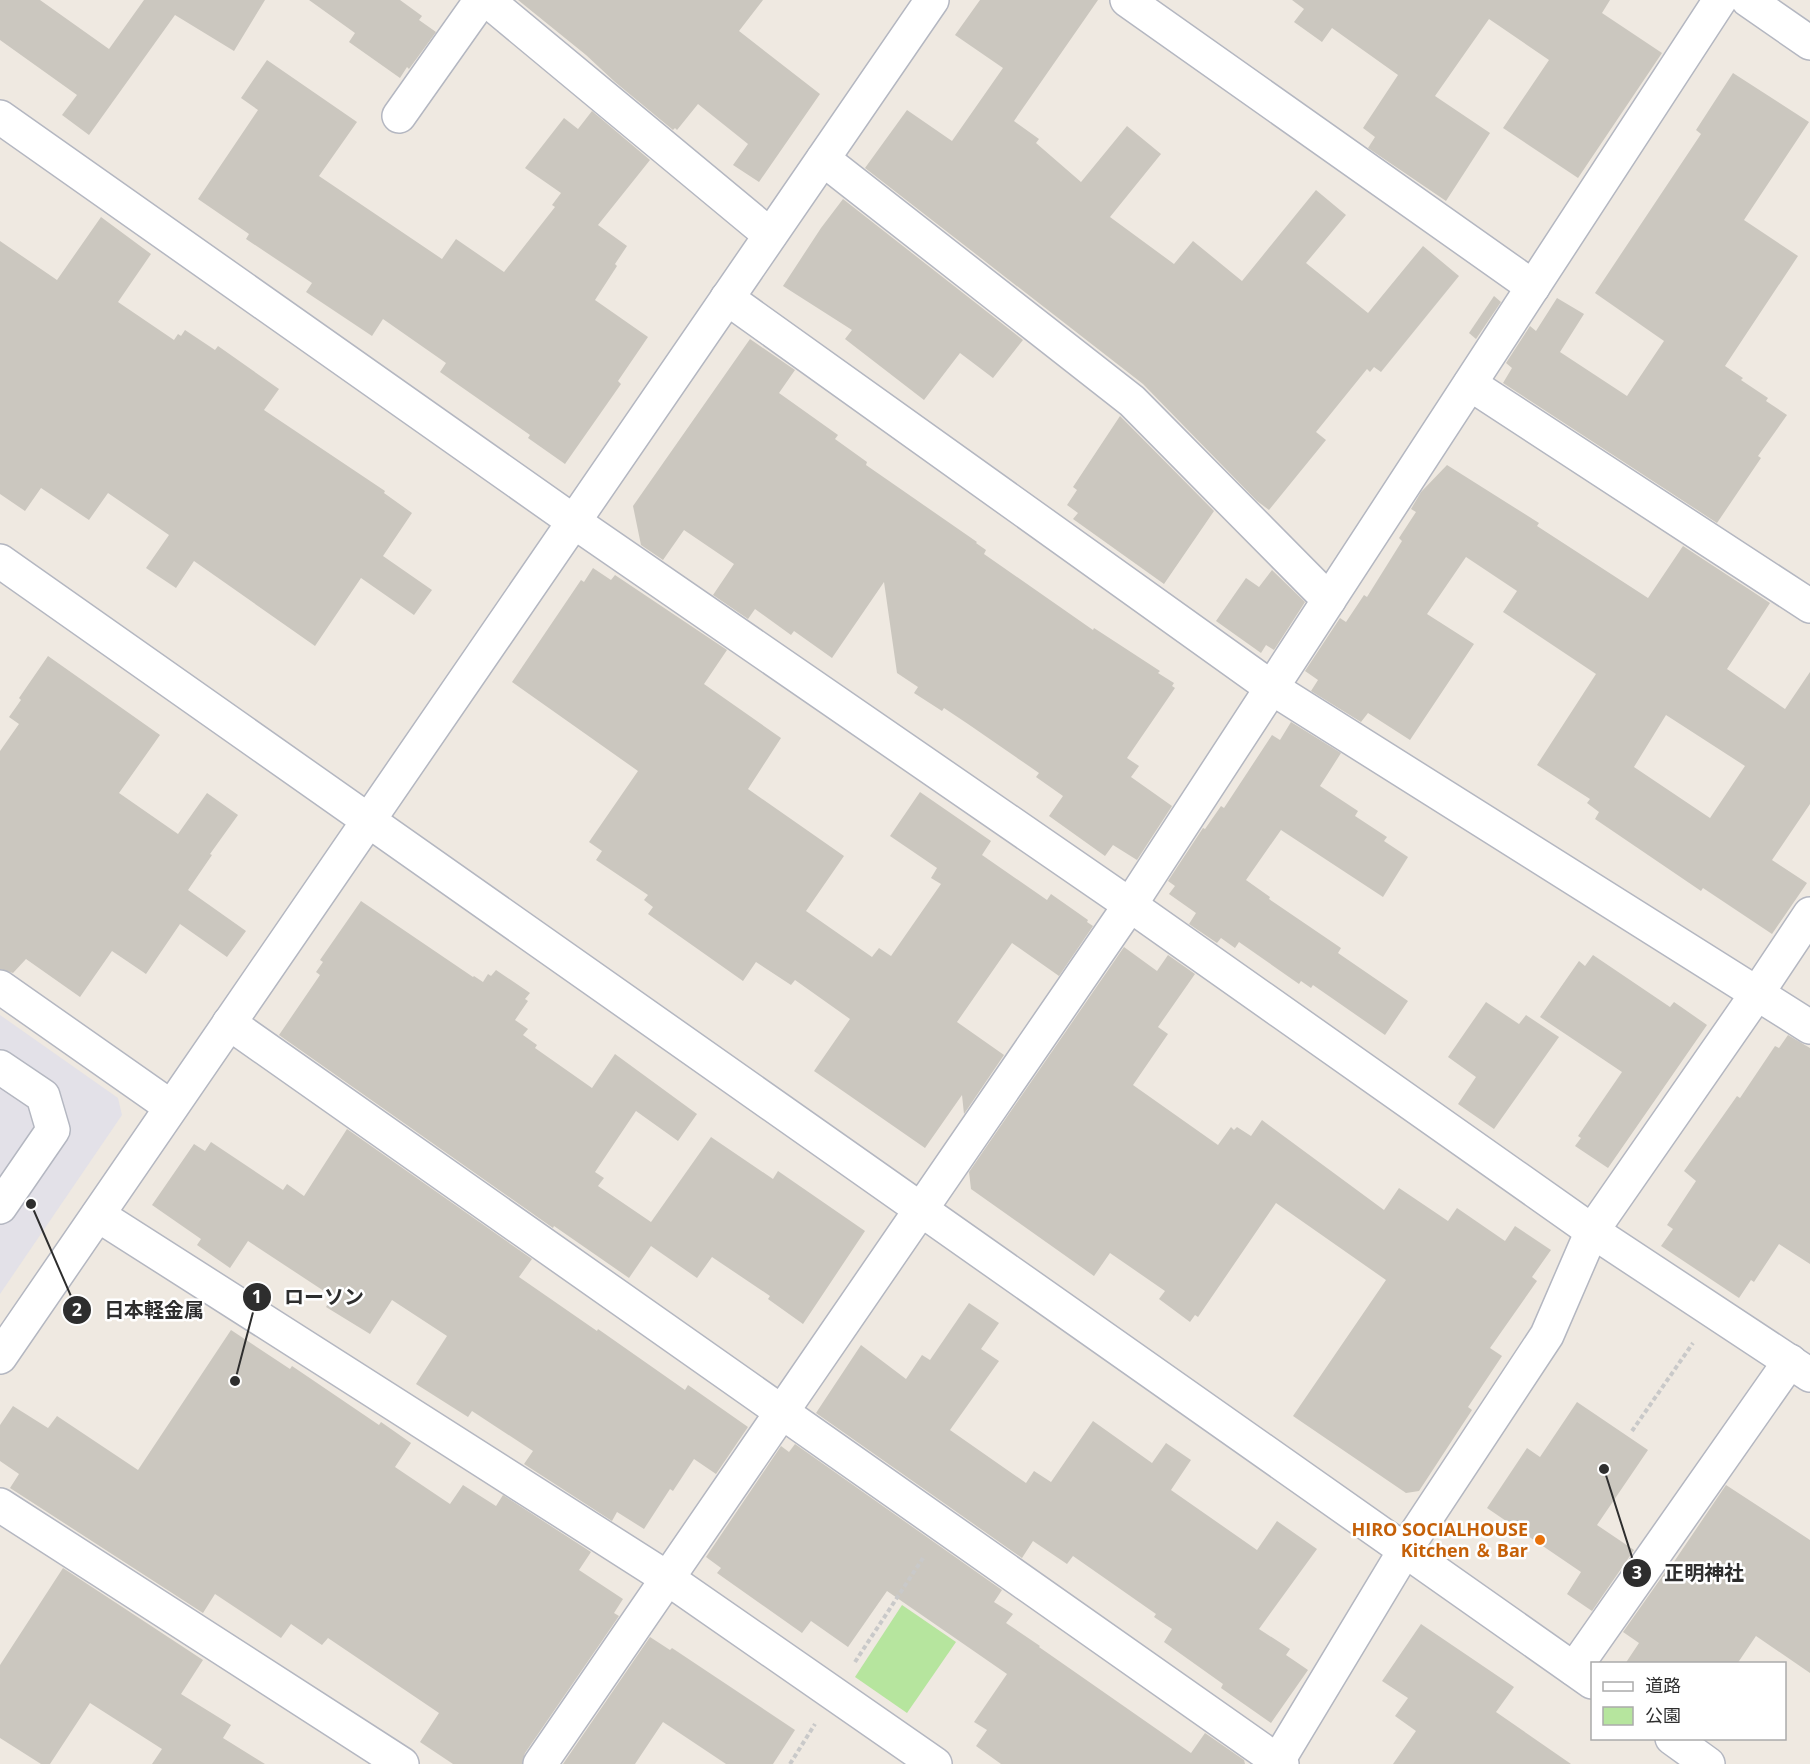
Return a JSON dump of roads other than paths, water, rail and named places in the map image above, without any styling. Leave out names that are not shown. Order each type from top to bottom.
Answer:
[{"type":"street","points":[[399,116],[481,0]]},
{"type":"street","points":[[487,0],[770,235]]},
{"type":"street","points":[[0,1357],[931,0]]},
{"type":"street","points":[[1127,0],[1533,287]]},
{"type":"street","points":[[540,1764],[1130,905],[1720,0]]},
{"type":"street","points":[[1748,0],[1810,43]]},
{"type":"street","points":[[0,117],[573,521],[1130,905],[1592,1231],[1800,1368],[1592,1662]]},
{"type":"street","points":[[823,159],[1132,400],[1329,600]]},
{"type":"street","points":[[727,298],[1272,688],[1810,1027]]},
{"type":"street","points":[[1470,384],[1810,606]]},
{"type":"street","points":[[0,561],[1583,1675]]},
{"type":"street","points":[[229,1023],[1278,1763],[1405,1550],[1547,1335],[1592,1231],[1810,914]]},
{"type":"street","points":[[0,987],[171,1107]]},
{"type":"street","points":[[0,1067],[43,1096],[53,1130],[0,1207]]},
{"type":"street","points":[[98,1215],[668,1578],[935,1764]]},
{"type":"street","points":[[0,1505],[402,1764]]},
{"type":"street","points":[[1675,1740],[1708,1764]]},
{"type":"place","name":"日本軽金属","points":[[31,1204]]},
{"type":"place","name":"ローソン","points":[[235,1381]]},
{"type":"place","name":"正明神社","points":[[1604,1469]]},
{"type":"place","name":"HIRO SOCIALHOUSE Kitchen ＆ Bar","points":[[1540,1540]]}]
